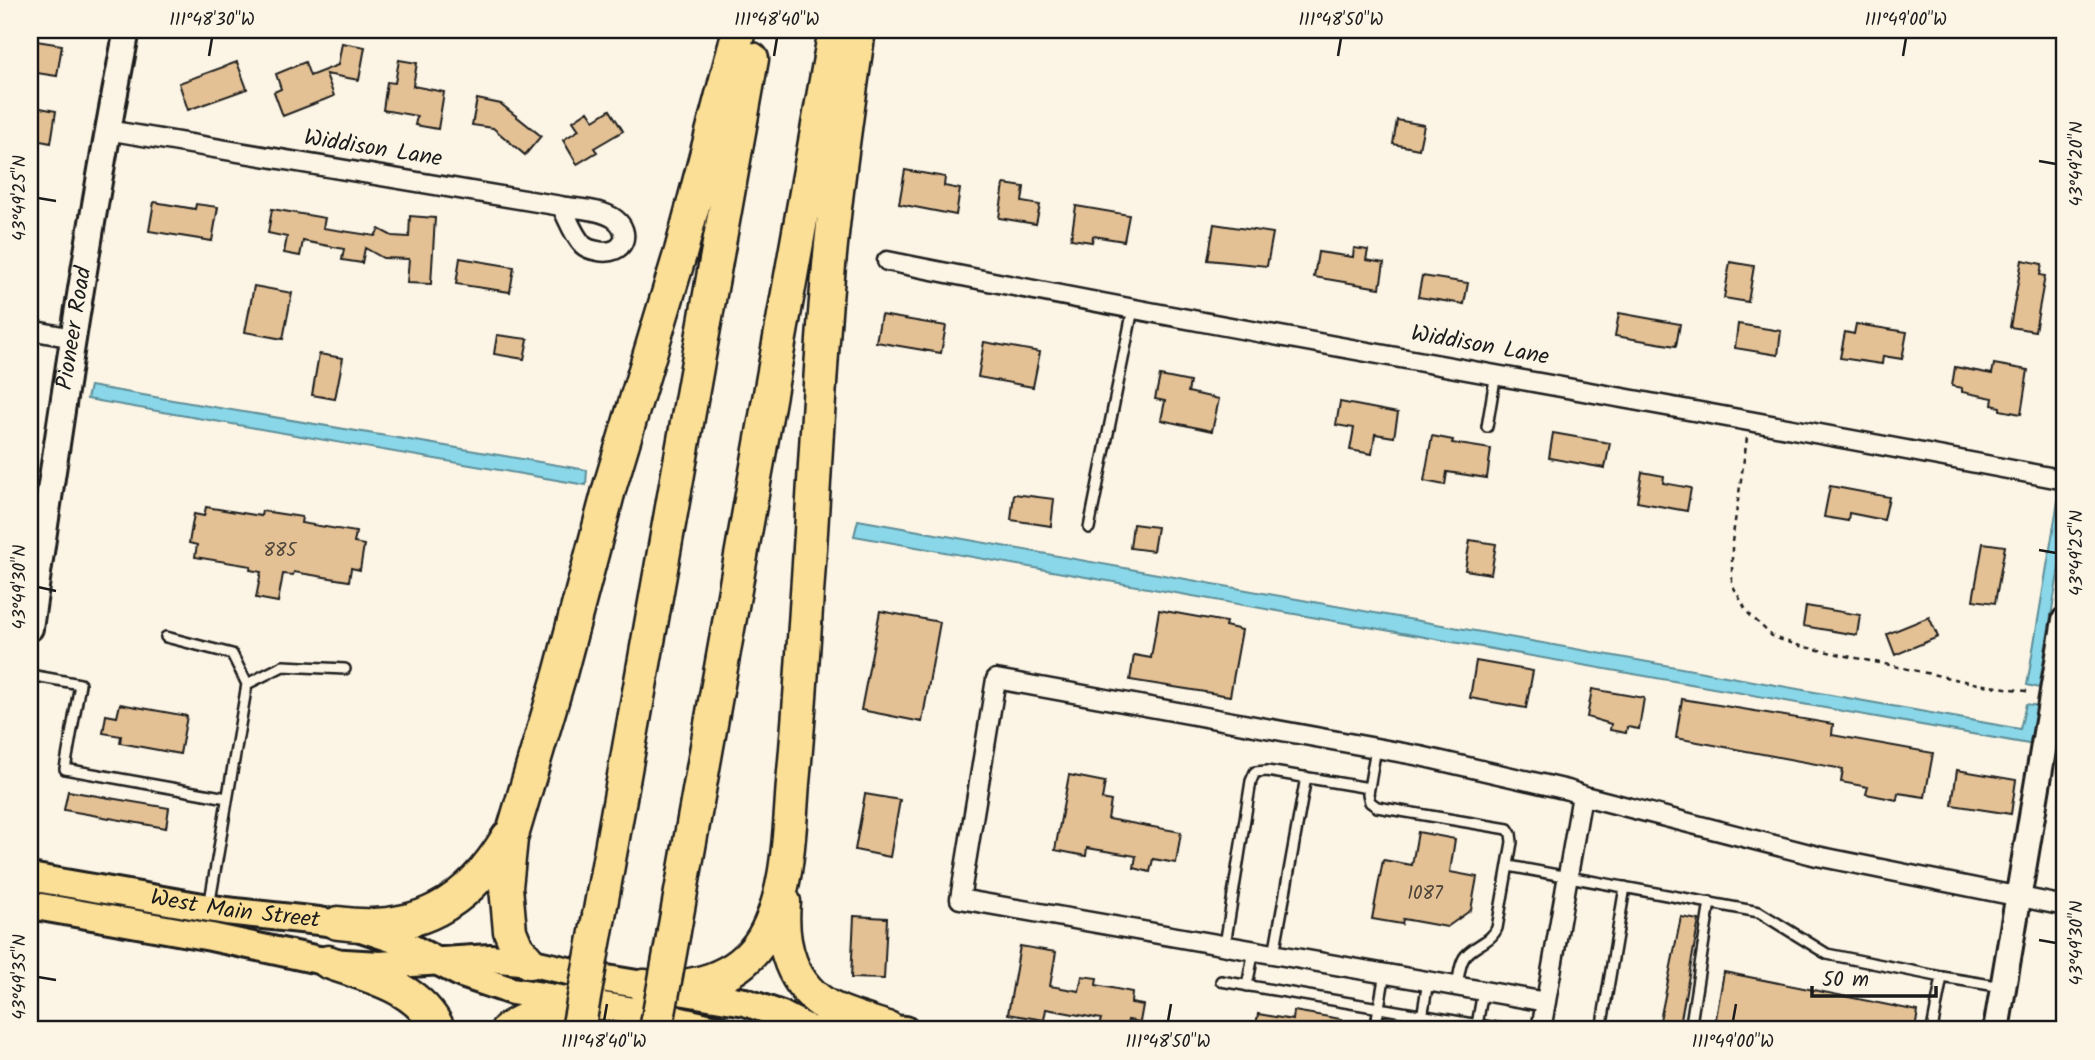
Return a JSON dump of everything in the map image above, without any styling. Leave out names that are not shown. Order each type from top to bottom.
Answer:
[{"type":"highway","points":[[529,962],[512,940],[507,909],[507,863],[610,486],[690,218],[739,30]]},
{"type":"highway","points":[[507,1030],[533,1016],[562,1007],[586,1017],[599,916],[757,30]]},
{"type":"highway","points":[[670,1026],[674,931],[835,30]]},
{"type":"highway","points":[[859,30],[829,268],[783,930],[788,958],[794,971],[822,1003],[834,1010],[896,1029]]},
{"type":"highway","points":[[338,923],[368,926],[398,924],[439,911],[485,871],[498,854],[518,816]]},
{"type":"highway","points":[[643,986],[691,986],[719,977],[743,962],[758,945],[769,924],[779,892],[787,848]]},
{"type":"highway","points":[[328,962],[398,987],[420,1003],[439,1030]]},
{"type":"main road","name":"West Main Street","points":[[30,877],[226,911],[338,923],[394,939],[462,974],[586,1017],[720,1030]]},
{"type":"main road","name":"West Main Street","points":[[30,905],[211,937],[328,962],[380,965],[490,958],[529,962],[643,986],[745,1002],[782,1015],[810,1030]]},
{"type":"main road","points":[[819,1030],[896,1029]]},
{"type":"street","name":"Pioneer Road","points":[[30,628],[73,338],[107,130],[127,30]]},
{"type":"street","name":"Widdison Lane","points":[[107,130],[561,206]]},
{"type":"street","name":"Widdison Lane","points":[[887,261],[1133,309],[1496,373],[2065,480]]},
{"type":"street","points":[[30,330],[73,338]]},
{"type":"street","points":[[1996,1030],[2065,620]]},
{"type":"street","points":[[1546,1002],[960,899],[996,679],[1434,759],[1817,856],[2065,906]]},
{"type":"street","points":[[1541,1030],[1582,795]]},
{"type":"lane","points":[[1089,528],[1133,309]]},
{"type":"lane","points":[[1487,427],[1496,373]]},
{"type":"lane","points":[[166,637],[232,654],[247,684],[211,895]]},
{"type":"lane","points":[[247,684],[283,666],[345,669]]},
{"type":"lane","points":[[30,675],[80,684],[65,769],[227,798]]},
{"type":"lane","points":[[1376,748],[1369,788],[1370,802],[1377,807],[1508,830],[1511,834],[1509,866],[1497,928],[1491,938],[1466,955],[1462,961],[1457,986]]},
{"type":"lane","points":[[1224,945],[1251,780],[1255,772],[1268,771],[1369,788]]},
{"type":"lane","points":[[1274,954],[1306,777]]},
{"type":"lane","points":[[1509,866],[1759,912],[1827,954],[2004,988]]},
{"type":"lane","points":[[1601,1030],[1625,887]]},
{"type":"lane","points":[[1690,1030],[1710,902]]},
{"type":"lane","points":[[1247,986],[1254,950]]},
{"type":"lane","points":[[1375,1030],[1385,973]]},
{"type":"lane","points":[[1932,1030],[1942,977]]},
{"type":"lane","points":[[1221,981],[1508,1030]]},
{"type":"lane","points":[[1420,1030],[1428,981]]},
{"type":"lane","points":[[1477,1025],[1483,991]]},
{"type":"path","points":[[1750,420],[1732,542],[1732,583],[1747,612],[1773,637],[1800,646],[1940,676],[2052,695]]},
{"type":"water","points":[[90,386],[587,470],[586,485],[87,399]]},
{"type":"water","points":[[2059,495],[2065,496],[2065,532],[2039,688],[2027,685]]},
{"type":"water","points":[[858,520],[2020,729],[2026,704],[2040,706],[2029,744],[854,536]]},
{"type":"building","points":[[30,40],[62,45],[57,76],[30,72]]},
{"type":"building","points":[[342,43],[365,47],[359,80],[326,74],[334,96],[283,116],[274,92],[281,89],[276,74],[305,62],[310,76],[338,65]]},
{"type":"building","points":[[399,60],[417,63],[413,86],[444,92],[438,129],[415,125],[417,116],[383,110],[387,82],[395,83]]},
{"type":"building","points":[[237,62],[247,89],[188,110],[179,83]]},
{"type":"building","points":[[477,99],[501,104],[541,136],[525,155],[493,128],[472,125]]},
{"type":"building","points":[[30,106],[56,111],[51,143],[30,139]]},
{"type":"building","points":[[610,110],[623,131],[594,148],[597,152],[577,164],[563,140],[579,130],[573,121],[588,111],[594,120]]},
{"type":"building","points":[[1397,120],[1424,125],[1419,149],[1393,144]]},
{"type":"building","points":[[905,170],[945,177],[944,186],[960,189],[956,215],[899,204]]},
{"type":"building","points":[[1004,184],[1024,187],[1022,202],[1040,205],[1036,224],[999,218]]},
{"type":"building","points":[[154,202],[195,209],[196,204],[218,207],[212,241],[149,231]]},
{"type":"building","points":[[1076,206],[1129,215],[1124,241],[1093,236],[1092,242],[1071,239]]},
{"type":"building","points":[[272,209],[325,218],[323,228],[375,236],[379,229],[392,236],[409,237],[410,216],[435,218],[431,284],[407,283],[409,259],[383,258],[365,248],[362,263],[342,260],[344,249],[303,241],[300,256],[284,253],[287,237],[268,233]]},
{"type":"building","points":[[1214,224],[1273,233],[1267,266],[1208,260]]},
{"type":"building","points":[[1354,248],[1368,250],[1366,260],[1384,263],[1380,288],[1314,277],[1318,252],[1353,257]]},
{"type":"building","points":[[460,258],[514,267],[510,292],[456,284]]},
{"type":"building","points":[[2022,260],[2042,264],[2040,275],[2045,276],[2035,331],[2010,327]]},
{"type":"building","points":[[1730,262],[1754,266],[1748,302],[1724,298]]},
{"type":"building","points":[[1422,276],[1468,283],[1464,304],[1418,297]]},
{"type":"building","points":[[254,286],[292,293],[283,339],[245,332]]},
{"type":"building","points":[[1619,313],[1680,324],[1676,346],[1615,336]]},
{"type":"building","points":[[881,315],[946,326],[941,353],[876,342]]},
{"type":"building","points":[[1738,324],[1781,331],[1778,355],[1735,348]]},
{"type":"building","points":[[1856,324],[1907,332],[1902,359],[1883,356],[1882,364],[1840,358],[1845,332],[1854,334]]},
{"type":"building","points":[[497,335],[528,339],[524,359],[494,354]]},
{"type":"building","points":[[984,342],[1040,352],[1033,387],[978,377]]},
{"type":"building","points":[[319,354],[343,358],[335,399],[312,395]]},
{"type":"building","points":[[1994,364],[2028,370],[2021,414],[2000,410],[2000,407],[1992,405],[1993,398],[1962,392],[1962,388],[1952,386],[1955,367],[1992,374]]},
{"type":"building","points":[[1160,376],[1190,382],[1188,392],[1219,399],[1212,431],[1161,420],[1165,401],[1155,399]]},
{"type":"building","points":[[1340,402],[1398,413],[1394,437],[1375,434],[1372,454],[1350,450],[1354,428],[1336,425]]},
{"type":"building","points":[[1553,433],[1610,443],[1605,468],[1549,458]]},
{"type":"building","points":[[1432,436],[1453,440],[1452,443],[1491,449],[1487,478],[1447,472],[1445,485],[1424,481]]},
{"type":"building","points":[[1642,472],[1664,476],[1663,483],[1691,488],[1687,511],[1637,502]]},
{"type":"building","points":[[1830,486],[1889,497],[1884,520],[1849,513],[1848,521],[1824,517]]},
{"type":"building","points":[[1014,494],[1054,499],[1051,526],[1011,520]]},
{"type":"building","points":[[206,507],[261,516],[262,511],[302,517],[301,523],[356,532],[354,543],[364,545],[360,570],[351,568],[349,581],[294,572],[293,575],[283,574],[278,602],[256,598],[261,572],[250,570],[251,566],[195,557],[197,545],[189,543],[194,514],[204,516]]},
{"type":"building","points":[[1133,524],[1157,527],[1153,551],[1130,548]]},
{"type":"building","points":[[1470,540],[1496,544],[1491,574],[1465,570]]},
{"type":"building","points":[[1983,543],[2005,546],[1995,603],[1973,600]]},
{"type":"building","points":[[1806,606],[1860,615],[1857,635],[1803,626]]},
{"type":"building","points":[[1159,610],[1226,622],[1225,626],[1242,630],[1230,696],[1130,680],[1134,655],[1151,658]]},
{"type":"building","points":[[880,611],[940,622],[922,722],[861,710]]},
{"type":"building","points":[[1929,617],[1938,637],[1895,655],[1887,634]]},
{"type":"building","points":[[1476,661],[1533,671],[1526,708],[1470,698]]},
{"type":"building","points":[[1592,689],[1644,698],[1639,729],[1627,727],[1626,733],[1610,730],[1611,724],[1587,717]]},
{"type":"building","points":[[1682,699],[1833,724],[1832,735],[1933,753],[1925,797],[1898,793],[1897,800],[1866,794],[1868,787],[1841,782],[1843,769],[1676,738]]},
{"type":"building","points":[[120,704],[187,716],[180,754],[120,743],[121,736],[103,733],[106,715],[117,717]]},
{"type":"building","points":[[1957,770],[2016,780],[2011,814],[1952,805]]},
{"type":"building","points":[[1069,775],[1105,782],[1102,799],[1111,801],[1108,819],[1181,832],[1176,863],[1153,859],[1150,872],[1134,868],[1136,856],[1087,848],[1086,856],[1055,850]]},
{"type":"building","points":[[68,791],[169,808],[166,828],[64,810]]},
{"type":"building","points":[[865,794],[900,800],[890,857],[855,850]]},
{"type":"building","points":[[1418,832],[1455,839],[1450,872],[1477,877],[1471,910],[1447,927],[1403,919],[1402,924],[1372,919],[1383,860],[1412,865]]},
{"type":"building","points":[[854,916],[887,918],[884,979],[851,978]]},
{"type":"building","points":[[1681,917],[1699,920],[1679,1030],[1658,1030]]},
{"type":"building","points":[[1020,946],[1056,952],[1050,986],[1079,991],[1082,976],[1097,978],[1096,985],[1132,992],[1131,1003],[1143,1005],[1140,1022],[1128,1020],[1126,1030],[1123,1030],[1099,1026],[1101,1019],[1046,1009],[1044,1020],[1008,1014]]},
{"type":"building","points":[[1724,972],[1918,1011],[1915,1030],[1714,1030]]},
{"type":"building","points":[[1294,1011],[1341,1019],[1339,1030],[1255,1030],[1258,1014],[1293,1020]]}]
